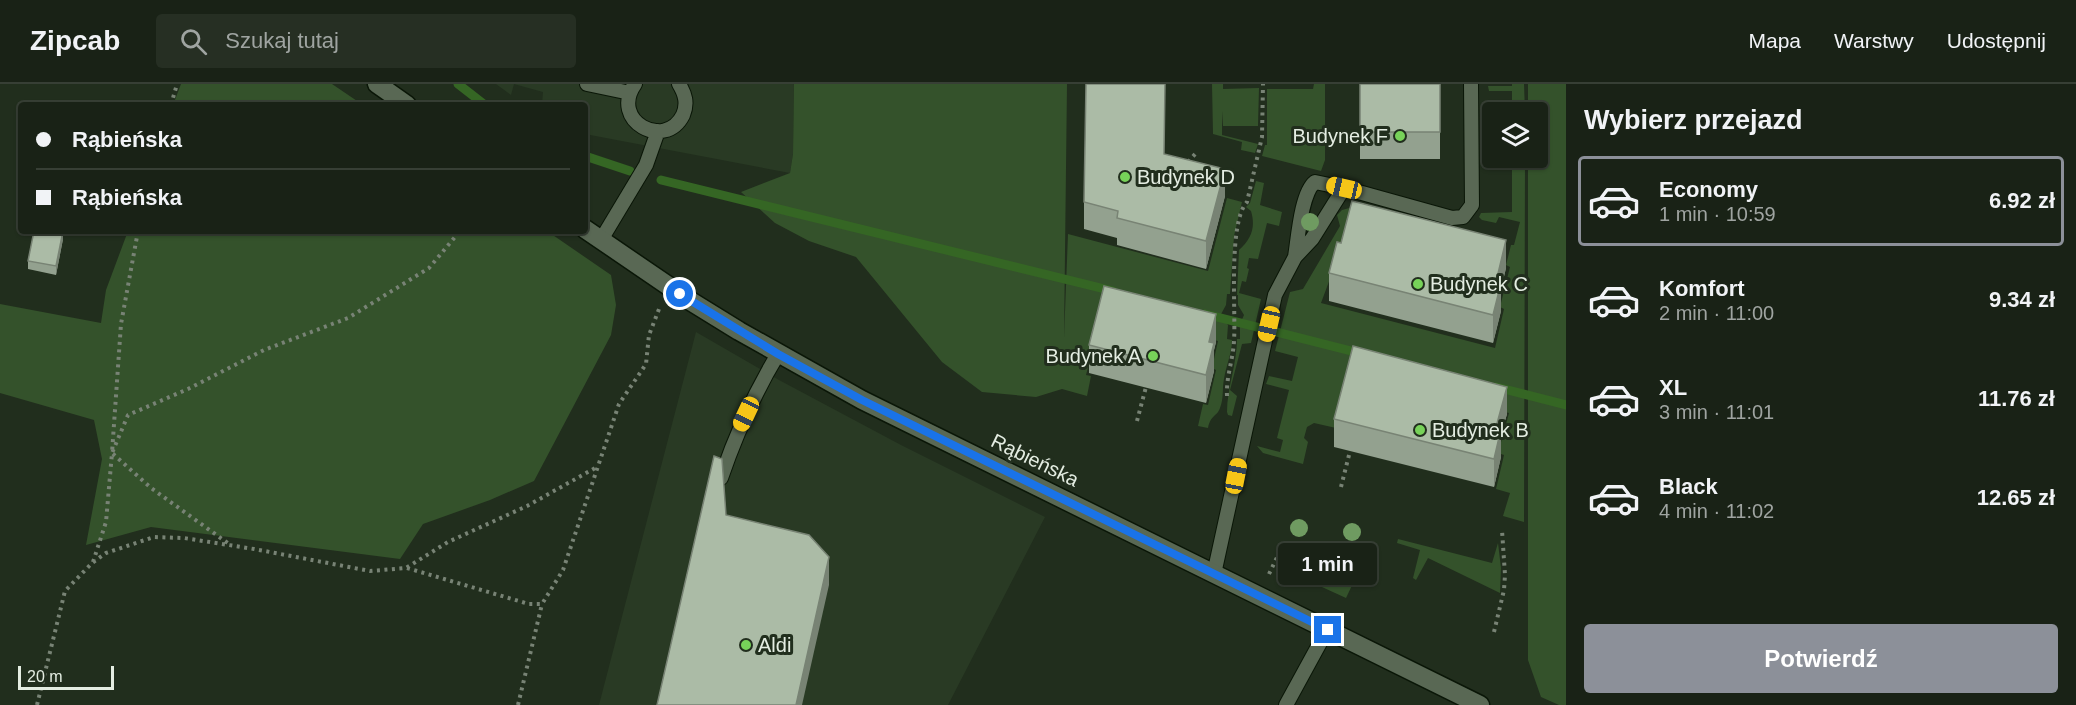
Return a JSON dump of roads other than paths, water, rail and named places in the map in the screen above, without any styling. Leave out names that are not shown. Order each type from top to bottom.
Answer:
[{"type":"street","points":[[377,84],[403,102]]},
{"type":"street","name":"Rąbieńska","points":[[588,231],[668,285],[778,354],[862,400],[1480,705]]},
{"type":"lane","points":[[587,84],[632,88],[628,108],[632,117],[645,129],[658,131],[673,126],[680,120],[686,102],[679,84]]},
{"type":"lane","points":[[1295,257],[1305,204],[1311,186],[1315,182],[1452,218],[1463,216],[1472,205],[1471,84]]},
{"type":"lane","points":[[601,240],[646,165],[658,131]]},
{"type":"lane","points":[[1214,574],[1275,295],[1295,257],[1312,239],[1344,188]]},
{"type":"lane","points":[[721,478],[735,436],[756,392],[778,354]]},
{"type":"lane","points":[[1286,705],[1328,630]]},
{"type":"waterway","points":[[458,84],[481,102]]},
{"type":"waterway","points":[[588,157],[630,171]]},
{"type":"waterway","points":[[661,180],[1113,291]]},
{"type":"waterway","points":[[1205,314],[1363,354]]},
{"type":"waterway","points":[[1496,387],[1566,405]]},
{"type":"place","name":"Budynek F","points":[[1400,136]]},
{"type":"place","name":"Budynek D","points":[[1125,177]]},
{"type":"place","name":"Budynek C","points":[[1418,284]]},
{"type":"place","name":"Budynek A","points":[[1153,356]]},
{"type":"place","name":"Budynek B","points":[[1420,430]]},
{"type":"place","name":"Aldi","points":[[746,645]]}]
